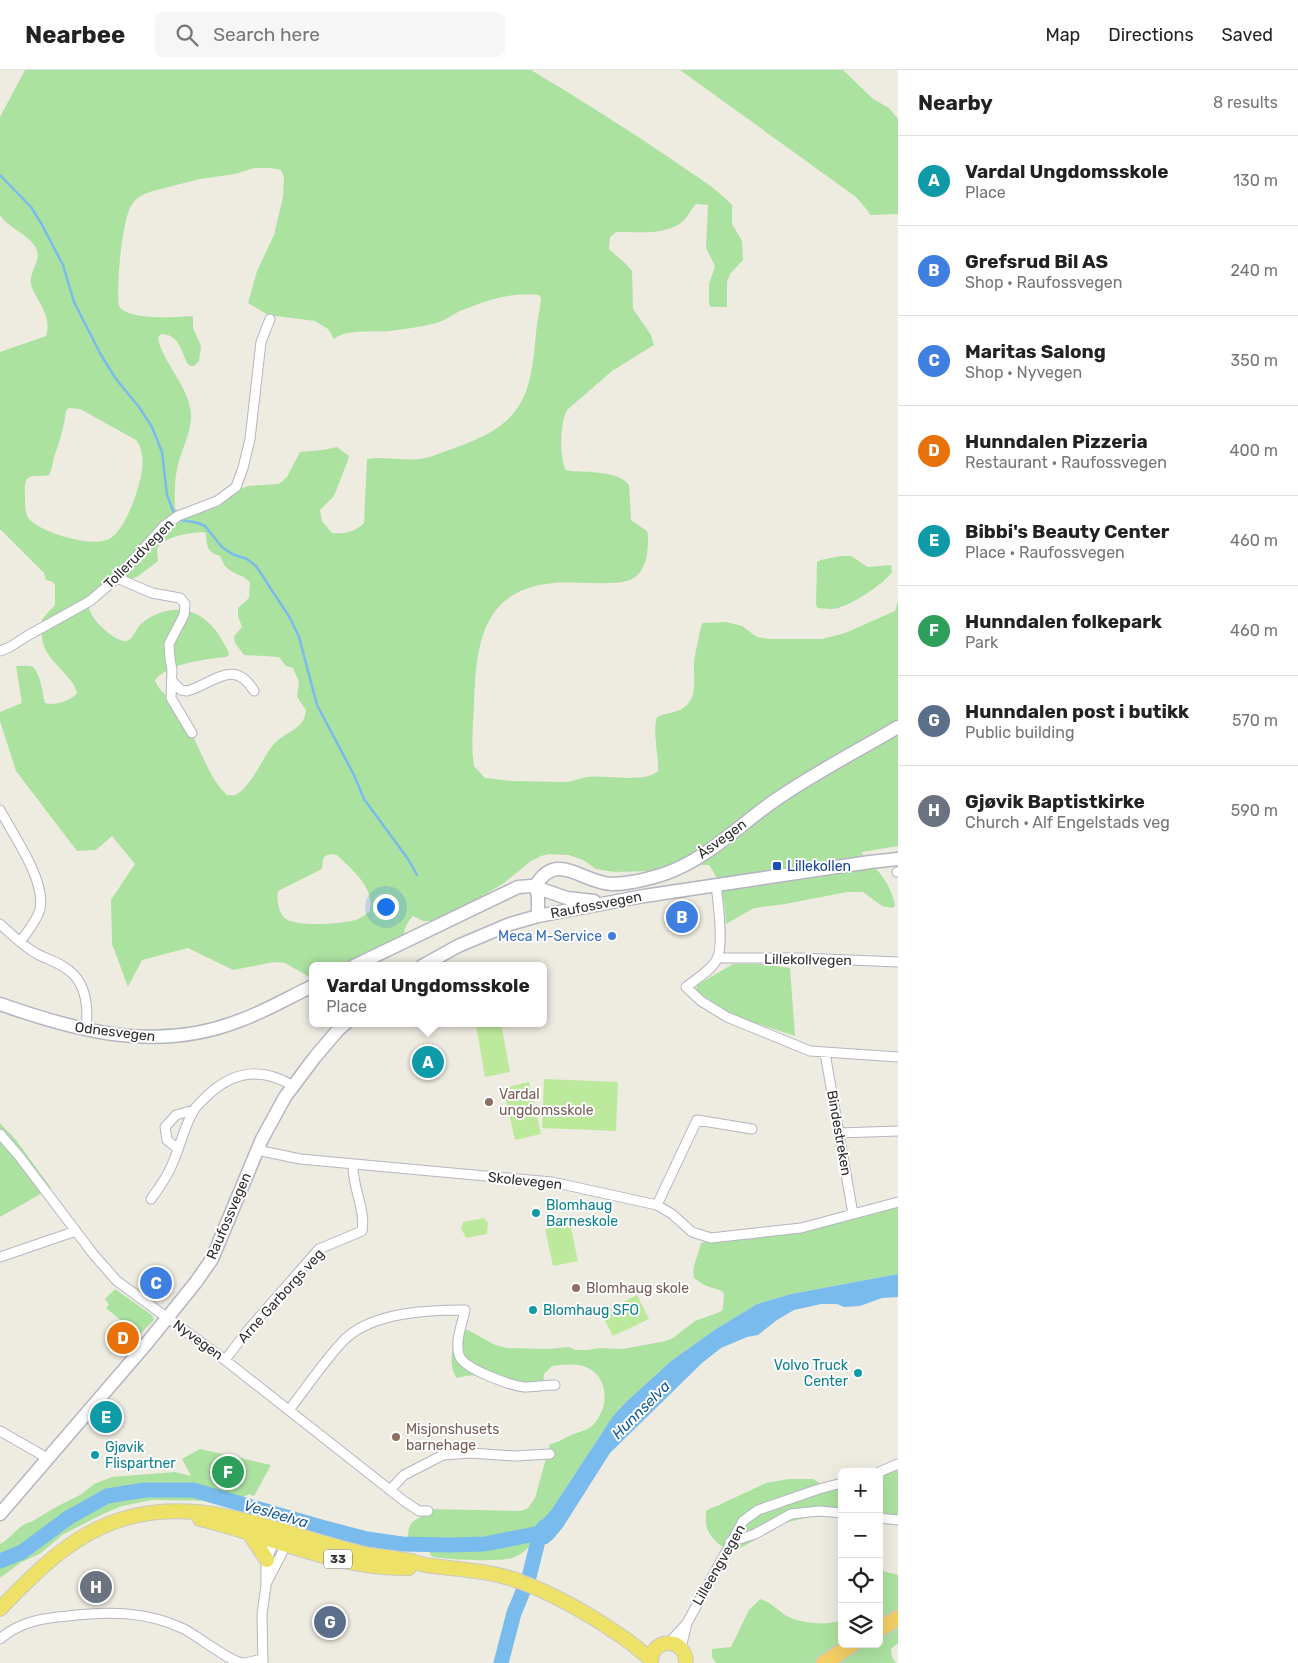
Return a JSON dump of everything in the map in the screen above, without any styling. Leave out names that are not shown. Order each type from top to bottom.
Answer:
[{"type":"highway","points":[[883,1627],[898,1618]]},
{"type":"highway","points":[[824,1663],[847,1648]]},
{"type":"main road","name":"Åsvegen","points":[[541,889],[540,878],[558,868],[599,882],[611,884],[664,874],[678,868],[699,857],[811,775],[898,727]]},
{"type":"main road","name":"Raufossvegen","points":[[429,962],[458,946],[510,924],[538,916],[716,885],[870,862],[898,868]]},
{"type":"main road","points":[[362,962],[515,888],[525,885],[575,899],[612,902]]},
{"type":"main road","points":[[541,889],[552,898],[552,914]]},
{"type":"main road","points":[[538,916],[538,895],[541,889]]},
{"type":"main road","name":"Odnesvegen","points":[[0,1004],[45,1020],[86,1030],[151,1038],[206,1032],[241,1020],[309,988]]},
{"type":"main road","name":"Raufossvegen","points":[[0,1514],[49,1459],[196,1282],[212,1259],[257,1150],[282,1104],[326,1043],[342,1027]]},
{"type":"main road","name":"33","points":[[2,1603],[62,1550],[93,1530],[130,1517],[165,1512],[200,1511],[239,1518],[282,1539]]},
{"type":"main road","name":"33","points":[[165,1512],[249,1533],[430,1566],[480,1571],[509,1578],[548,1593],[626,1639],[662,1652]]},
{"type":"main road","points":[[249,1533],[267,1560]]},
{"type":"main road","points":[[662,1652],[685,1654],[686,1663]]},
{"type":"street","name":"Tollerudvegen","points":[[0,651],[90,601],[117,578],[164,526],[178,516],[217,501],[236,487],[250,439],[261,342],[270,320]]},
{"type":"street","points":[[117,578],[152,593],[180,598],[185,604],[184,614],[169,644],[172,670],[171,698],[192,733]]},
{"type":"street","points":[[172,681],[180,690],[187,692],[229,673],[240,675],[249,682],[254,691]]},
{"type":"street","points":[[0,810],[30,865],[40,889],[41,900],[37,916],[20,942]]},
{"type":"street","points":[[716,885],[720,918],[718,958],[710,968],[686,987],[700,1001],[727,1017],[810,1051],[898,1057]]},
{"type":"street","points":[[0,924],[36,954],[58,963],[74,975],[82,988],[85,999],[86,1030]]},
{"type":"street","name":"Lillekollvegen","points":[[718,958],[801,958],[898,962]]},
{"type":"street","name":"Bindestreken","points":[[825,1053],[853,1214]]},
{"type":"street","points":[[151,1199],[164,1182],[194,1110],[220,1084],[257,1073],[282,1079],[294,1086]]},
{"type":"street","points":[[178,1149],[167,1140],[165,1127],[176,1115],[194,1110]]},
{"type":"street","points":[[657,1205],[697,1120],[752,1129]]},
{"type":"street","points":[[839,1133],[898,1132]]},
{"type":"street","name":"Nyvegen","points":[[0,1134],[20,1156],[76,1231],[117,1281],[225,1360],[390,1490],[419,1511],[428,1511]]},
{"type":"street","name":"Skolevegen","points":[[257,1150],[300,1159],[353,1165],[552,1182],[657,1205],[672,1214],[692,1232],[711,1238],[801,1228],[898,1202]]},
{"type":"street","name":"Arne Garborgs veg","points":[[225,1360],[248,1330],[319,1249],[362,1231],[364,1222],[353,1181],[353,1165]]},
{"type":"street","points":[[0,1257],[76,1231]]},
{"type":"street","points":[[289,1410],[345,1339],[371,1323],[407,1313],[465,1310],[457,1341],[459,1357],[465,1364],[511,1385],[525,1387],[555,1384]]},
{"type":"street","points":[[0,1431],[49,1459]]},
{"type":"street","points":[[390,1490],[404,1475],[443,1454],[515,1456],[550,1454]]},
{"type":"street","points":[[883,1470],[898,1464]]},
{"type":"street","name":"Lilleengvegen","points":[[662,1652],[687,1623],[743,1521],[758,1510],[838,1484]]},
{"type":"street","points":[[730,1542],[755,1534],[791,1514],[819,1511],[838,1513]]},
{"type":"street","points":[[883,1518],[898,1520]]},
{"type":"street","points":[[0,1639],[19,1625],[40,1620],[105,1612],[125,1613],[161,1620],[185,1629],[243,1663],[263,1661],[262,1614],[267,1560],[282,1539]]},
{"type":"street","points":[[266,1585],[279,1560],[282,1539]]},
{"type":"green space","points":[[25,70],[531,70],[639,137],[719,192],[732,205],[732,224],[742,241],[743,260],[730,274],[727,282],[727,307],[711,307],[709,304],[709,284],[715,266],[706,248],[708,205],[696,204],[684,220],[671,228],[648,232],[616,232],[610,237],[609,249],[632,271],[633,309],[651,335],[654,345],[612,371],[567,410],[563,423],[561,449],[566,470],[610,475],[624,480],[629,485],[631,520],[647,531],[648,535],[646,559],[641,570],[632,579],[616,583],[553,583],[529,588],[511,597],[497,609],[487,624],[477,662],[472,736],[474,766],[485,778],[513,781],[563,782],[594,776],[634,778],[652,775],[658,771],[655,730],[657,717],[680,710],[691,699],[694,687],[694,661],[703,623],[726,622],[742,626],[757,637],[769,639],[822,639],[845,633],[895,611],[898,601],[898,846],[862,852],[865,859],[880,873],[886,882],[894,901],[895,905],[893,908],[882,906],[863,892],[847,892],[754,908],[726,924],[722,893],[709,865],[679,864],[651,871],[615,872],[596,869],[583,860],[569,855],[549,854],[531,861],[504,883],[464,907],[435,921],[423,921],[413,916],[405,930],[404,946],[374,962],[309,962],[309,977],[285,963],[274,962],[233,970],[188,948],[142,960],[128,987],[112,944],[111,900],[135,864],[112,836],[96,850],[77,851],[16,771],[0,721],[0,712],[22,703],[16,666],[33,667],[39,678],[45,703],[62,702],[77,693],[71,681],[50,657],[42,640],[42,619],[55,605],[55,585],[53,582],[46,580],[44,573],[0,529],[0,352],[46,336],[48,327],[44,311],[31,284],[31,278],[38,258],[37,249],[0,215],[0,117]],"holes":[[[254,168],[281,170],[284,177],[283,197],[274,235],[257,271],[248,303],[268,315],[315,321],[328,329],[334,339],[346,333],[390,331],[436,323],[460,311],[499,298],[517,295],[539,295],[541,298],[534,354],[527,390],[511,416],[498,427],[481,437],[430,457],[420,459],[367,459],[364,523],[350,532],[332,533],[322,521],[320,510],[334,496],[348,460],[349,456],[337,447],[300,452],[287,477],[279,484],[248,486],[186,511],[178,511],[175,508],[176,475],[190,428],[191,414],[185,393],[164,355],[158,337],[161,334],[175,339],[187,363],[190,366],[194,366],[199,361],[201,346],[193,328],[193,316],[142,316],[124,311],[119,306],[119,269],[123,236],[129,210],[135,201],[142,195],[153,191],[200,179],[235,174]],[[69,408],[80,409],[136,440],[142,451],[142,471],[133,503],[123,525],[109,539],[91,542],[68,538],[36,525],[27,515],[25,504],[26,481],[29,477],[49,475],[62,432],[66,411]],[[206,533],[207,545],[210,550],[220,556],[224,565],[250,583],[249,598],[238,608],[238,616],[242,627],[234,636],[235,643],[244,655],[279,657],[286,666],[293,668],[299,682],[297,697],[306,710],[302,722],[275,743],[246,786],[241,792],[233,795],[227,795],[215,781],[188,727],[155,680],[161,674],[178,666],[229,655],[216,631],[195,613],[176,610],[167,611],[149,618],[126,641],[111,635],[101,626],[93,617],[88,606],[88,598],[100,588],[137,577],[158,561],[157,549],[161,544],[177,536]],[[327,855],[337,855],[355,873],[366,888],[369,895],[369,912],[356,920],[331,924],[300,923],[286,919],[279,906],[278,891],[322,869],[324,858]]]},
{"type":"green space","points":[[680,70],[843,70],[873,99],[889,108],[898,119],[898,214],[870,215],[856,197]]},
{"type":"green space","points":[[840,556],[851,556],[868,567],[891,565],[892,572],[868,593],[844,606],[836,609],[818,608],[816,605],[817,562]]},
{"type":"green space","points":[[733,964],[762,964],[790,968],[795,1036],[737,1017],[696,991],[697,985]]},
{"type":"green space","points":[[476,1027],[502,1027],[510,1072],[485,1077]]},
{"type":"green space","points":[[544,1079],[618,1082],[616,1131],[542,1128]]},
{"type":"green space","points":[[529,1082],[541,1134],[515,1140],[503,1088]]},
{"type":"green space","points":[[0,1123],[16,1140],[51,1188],[0,1217]]},
{"type":"green space","points":[[898,1200],[898,1274],[791,1294],[757,1304],[716,1329],[671,1361],[613,1416],[552,1509],[534,1529],[528,1542],[531,1544],[523,1552],[512,1558],[497,1560],[437,1557],[431,1556],[427,1542],[408,1537],[412,1522],[421,1517],[428,1509],[521,1511],[528,1508],[535,1498],[550,1444],[592,1426],[602,1411],[604,1393],[598,1376],[592,1370],[579,1365],[552,1366],[544,1374],[543,1388],[489,1376],[478,1375],[457,1378],[452,1367],[456,1328],[468,1330],[495,1345],[507,1348],[549,1349],[569,1347],[576,1350],[599,1348],[623,1349],[666,1341],[673,1338],[695,1321],[720,1312],[723,1309],[724,1294],[722,1291],[704,1285],[694,1278],[694,1265],[701,1243],[814,1223]]},
{"type":"green space","points":[[484,1218],[488,1223],[487,1234],[466,1238],[461,1228],[463,1222]]},
{"type":"green space","points":[[570,1224],[578,1261],[553,1266],[545,1229]]},
{"type":"green space","points":[[115,1289],[152,1315],[154,1320],[138,1336],[127,1329],[129,1327],[106,1308],[109,1305],[105,1299]]},
{"type":"green space","points":[[637,1295],[649,1319],[613,1336],[601,1313]]},
{"type":"green space","points":[[200,1449],[271,1465],[254,1496],[249,1494],[238,1500],[230,1501],[152,1500],[122,1506],[62,1535],[41,1553],[20,1563],[0,1578],[0,1544],[23,1525],[82,1494],[94,1484],[112,1477],[175,1472],[191,1476],[182,1459]]},
{"type":"green space","points":[[898,1470],[898,1524],[883,1522],[883,1475]]},
{"type":"green space","points":[[789,1479],[813,1479],[823,1485],[838,1485],[838,1518],[812,1516],[785,1523],[771,1529],[733,1552],[721,1546],[711,1536],[706,1526],[706,1511],[766,1483]]},
{"type":"green space","points":[[883,1571],[898,1575],[898,1643],[891,1649],[892,1657],[896,1663],[716,1663],[712,1657],[712,1649],[731,1647],[749,1610],[760,1599],[768,1602],[787,1616],[799,1621],[830,1623],[837,1621],[838,1648],[883,1648]]},
{"type":"water","points":[[898,1274],[898,1297],[882,1298],[860,1306],[844,1307],[837,1304],[821,1304],[794,1310],[758,1335],[747,1337],[721,1348],[702,1363],[610,1453],[563,1527],[553,1539],[547,1544],[531,1544],[524,1537],[523,1532],[534,1529],[552,1509],[613,1416],[671,1361],[716,1329],[757,1304],[791,1294]]},
{"type":"waterway","points":[[0,175],[31,207],[41,223],[63,265],[74,302],[101,355],[116,379],[139,407],[152,427],[162,452],[167,495],[174,513],[182,520],[205,526],[222,547],[232,554],[247,559],[256,566],[290,618],[299,637],[317,705],[354,775],[364,799],[408,859],[417,875]]},
{"type":"waterway","name":"Vesleelva","points":[[0,1561],[22,1552],[68,1518],[107,1496],[145,1490],[193,1490],[367,1539],[402,1544],[485,1544],[540,1533]]},
{"type":"waterway","name":"Hunnselva","points":[[501,1663],[514,1613],[529,1577],[540,1533],[544,1527]]},
{"type":"place","name":"Lillekollen","points":[[777,866]]},
{"type":"place","name":"Grefsrud Bil AS","points":[[682,917]]},
{"type":"place","name":"Meca M-Service","points":[[612,936]]},
{"type":"place","name":"Vardal Ungdomsskole","points":[[428,1062]]},
{"type":"place","name":"Vardal ungdomsskole","points":[[489,1102]]},
{"type":"place","name":"Blomhaug Barneskole","points":[[536,1213]]},
{"type":"place","name":"Maritas Salong","points":[[156,1283]]},
{"type":"place","name":"Blomhaug skole","points":[[576,1288]]},
{"type":"place","name":"Blomhaug SFO","points":[[533,1310]]},
{"type":"place","name":"Hunndalen Pizzeria","points":[[123,1338]]},
{"type":"place","name":"Volvo Truck Center","points":[[858,1373]]},
{"type":"place","name":"Bibbi's Beauty Center","points":[[106,1417]]},
{"type":"place","name":"Misjonshusets barnehage","points":[[396,1437]]},
{"type":"place","name":"Gjøvik Flispartner","points":[[95,1455]]},
{"type":"place","name":"Hunndalen folkepark","points":[[228,1472]]},
{"type":"place","name":"Gjøvik Baptistkirke","points":[[96,1587]]},
{"type":"place","name":"Hunndalen post i butikk","points":[[330,1622]]}]
